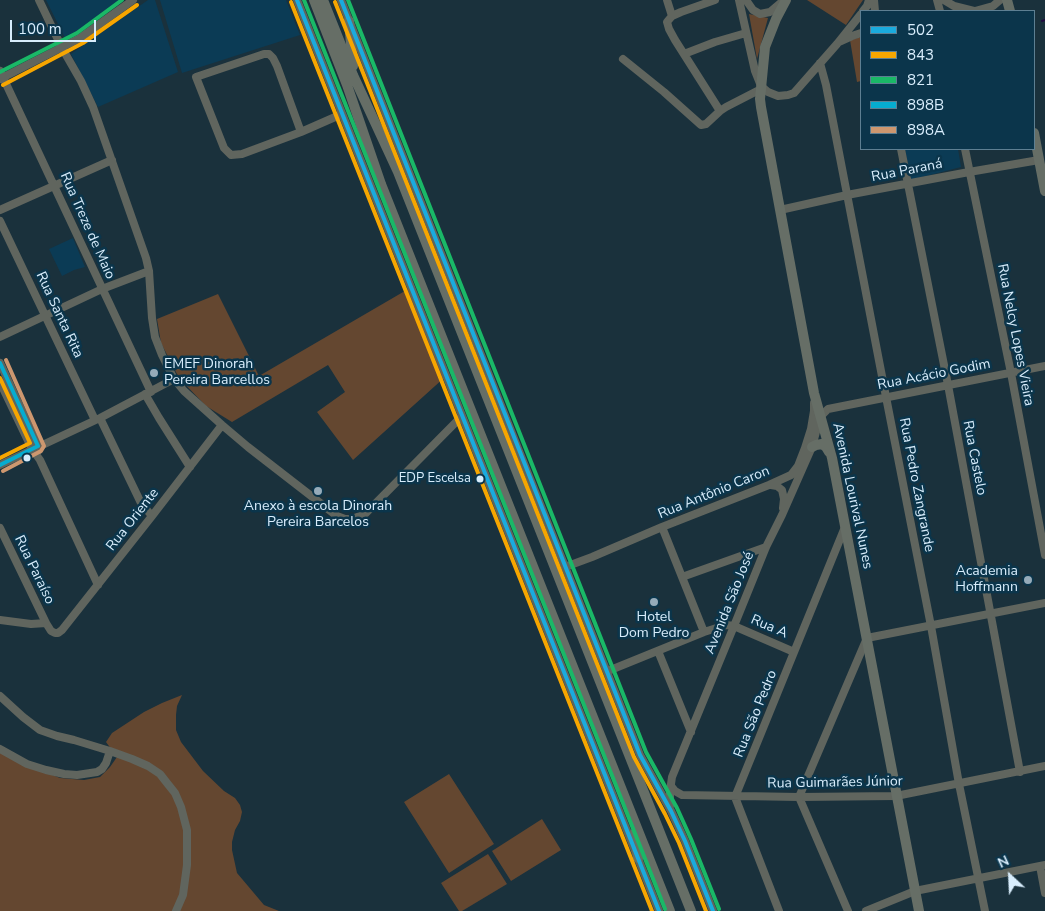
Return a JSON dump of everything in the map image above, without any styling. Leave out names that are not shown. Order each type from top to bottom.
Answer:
[{"type":"main road","points":[[314,0],[344,77],[381,184],[670,911]]},
{"type":"main road","points":[[323,0],[353,75],[398,172],[691,911]]},
{"type":"main road","name":"Avenida Lourival Nunes","points":[[786,0],[776,19],[765,48],[761,107],[814,393],[824,413],[919,911]]},
{"type":"main road","points":[[350,21],[353,75]]},
{"type":"main road","points":[[1035,139],[1045,191]]},
{"type":"main road","points":[[812,447],[820,444],[824,445],[832,458]]},
{"type":"main road","points":[[633,817],[638,858]]},
{"type":"street","points":[[40,0],[62,48],[89,96],[149,270],[155,337],[174,379],[184,391],[222,425],[338,516],[346,519],[360,516],[372,507],[462,416]]},
{"type":"street","points":[[1,76],[62,48],[93,30],[133,0]]},
{"type":"street","points":[[297,0],[659,911]]},
{"type":"street","points":[[341,0],[640,755],[671,811],[713,911]]},
{"type":"street","points":[[667,0],[672,16]]},
{"type":"street","points":[[715,0],[672,16],[667,22],[668,29],[708,95],[720,111]]},
{"type":"street","points":[[739,0],[752,65],[761,88],[778,96],[794,92],[860,15]]},
{"type":"street","points":[[746,0],[753,10],[760,14],[770,12],[786,0]]},
{"type":"street","points":[[944,0],[954,6],[971,10]]},
{"type":"street","points":[[979,10],[993,6],[1000,0]]},
{"type":"street","points":[[684,54],[746,33]]},
{"type":"street","points":[[837,44],[860,33]]},
{"type":"street","points":[[301,132],[277,66],[273,58],[268,54],[196,77],[224,148],[232,155],[242,154],[301,132],[342,114]]},
{"type":"street","points":[[623,59],[701,125],[706,124],[720,111],[761,88]]},
{"type":"street","name":"Rua Pedro Zangrande","points":[[820,63],[826,85],[931,626],[959,784],[985,911]]},
{"type":"street","name":"Rua Treze de Maio","points":[[1,76],[54,185],[159,418],[190,467]]},
{"type":"street","name":"Rua Castelo","points":[[901,150],[948,385],[1020,772]]},
{"type":"street","name":"Rua Nelcy Lopes Vieira","points":[[965,150],[1045,555]]},
{"type":"street","points":[[0,210],[112,160]]},
{"type":"street","name":"Rua Paraná","points":[[780,210],[847,195],[1039,160]]},
{"type":"street","name":"Rua Santa Rita","points":[[0,221],[97,419],[141,503],[152,516]]},
{"type":"street","points":[[0,337],[102,289],[149,270]]},
{"type":"street","points":[[0,363],[40,460],[98,585]]},
{"type":"street","name":"Rua Acácio Godim","points":[[824,413],[886,397],[1045,366]]},
{"type":"street","points":[[0,465],[97,419],[174,379]]},
{"type":"street","points":[[0,382],[35,448]]},
{"type":"street","name":"Rua Antônio Caron","points":[[565,566],[769,486],[791,475],[798,466],[806,448],[814,411],[814,393]]},
{"type":"street","name":"Avenida São José","points":[[671,811],[672,777],[766,547],[812,447],[824,413]]},
{"type":"street","name":"Rua Oriente","points":[[46,623],[51,631],[55,633],[62,630],[222,425]]},
{"type":"street","points":[[769,486],[777,486],[782,490],[784,499],[782,515]]},
{"type":"street","points":[[662,527],[704,632]]},
{"type":"street","name":"Rua São Pedro","points":[[735,796],[845,527]]},
{"type":"street","name":"Rua Paraíso","points":[[0,528],[46,623]]},
{"type":"street","points":[[682,577],[766,547]]},
{"type":"street","points":[[848,911],[799,797],[867,638],[1045,603]]},
{"type":"street","points":[[0,620],[31,624],[46,623]]},
{"type":"street","points":[[608,671],[704,632],[726,625],[734,626]]},
{"type":"street","name":"Rua A","points":[[734,626],[794,652]]},
{"type":"street","points":[[658,651],[691,732]]},
{"type":"street","points":[[0,696],[40,730],[110,750],[148,766],[160,774],[175,793],[187,830],[187,865],[183,895],[176,911]]},
{"type":"street","points":[[0,749],[27,764],[64,774],[77,775],[97,772],[102,769],[110,750]]},
{"type":"street","name":"Rua Guimarães Júnior","points":[[682,795],[896,796],[1045,766]]},
{"type":"street","points":[[671,786],[682,795]]},
{"type":"street","points":[[670,802],[682,795]]},
{"type":"street","points":[[735,796],[779,911]]},
{"type":"street","points":[[866,911],[915,891],[1042,866],[1045,893]]},
{"type":"shaded area","points":[[46,0],[123,0],[67,42]]},
{"type":"shaded area","points":[[148,0],[155,0],[178,72],[98,107],[71,54]]},
{"type":"shaded area","points":[[160,0],[286,0],[300,35],[182,73]]},
{"type":"shaded area","points":[[807,0],[863,0],[846,25]]},
{"type":"shaded area","points":[[749,14],[768,18],[757,59]]},
{"type":"shaded area","points":[[860,37],[860,81],[857,82],[850,40]]},
{"type":"shaded area","points":[[905,150],[958,150],[961,167],[911,180]]},
{"type":"shaded area","points":[[73,238],[85,267],[62,276],[49,249]]},
{"type":"shaded area","points":[[410,288],[445,377],[353,460],[317,412],[345,392],[328,365],[232,422],[206,406],[179,378],[161,343],[157,319],[218,294],[259,376]]},
{"type":"shaded area","points":[[182,695],[177,706],[176,715],[176,730],[181,742],[203,771],[224,791],[235,798],[240,805],[242,812],[232,842],[237,873],[264,905],[279,911],[0,911],[0,752],[60,778],[84,780],[100,777],[117,757],[106,742],[112,733],[144,712]]},
{"type":"shaded area","points":[[449,774],[494,844],[449,873],[404,802]]},
{"type":"shaded area","points":[[542,819],[561,850],[511,881],[492,851]]},
{"type":"shaded area","points":[[488,854],[507,884],[459,911],[441,883]]},
{"type":"transit line","name":"821","points":[[0,72],[77,33],[122,0]]},
{"type":"transit line","name":"502","points":[[297,0],[659,911]]},
{"type":"transit line","name":"821","points":[[304,0],[665,909]]},
{"type":"transit line","name":"502","points":[[341,0],[640,755],[671,811],[713,911]]},
{"type":"transit line","name":"821","points":[[348,0],[646,752],[677,808],[719,909]]},
{"type":"transit line","name":"843","points":[[291,2],[652,911]]},
{"type":"transit line","name":"843","points":[[335,2],[634,757],[679,843],[706,911]]},
{"type":"transit line","name":"843","points":[[3,85],[83,43],[137,5]]},
{"type":"transit line","name":"898A","points":[[3,471],[41,451],[44,446],[6,360]]},
{"type":"transit line","name":"898B","points":[[0,363],[38,446],[0,465]]},
{"type":"transit line","name":"843","points":[[0,378],[30,443],[0,458]]},
{"type":"place","name":"EMEF Dinorah Pereira Barcellos","points":[[154,373]]},
{"type":"place","name":"EDP Escelsa","points":[[480,479]]},
{"type":"place","name":"Anexo à escola Dinorah Pereira Barcelos","points":[[318,491]]},
{"type":"place","name":"Academia Hoffmann","points":[[1028,580]]},
{"type":"place","name":"Hotel Dom Pedro","points":[[654,602]]}]
